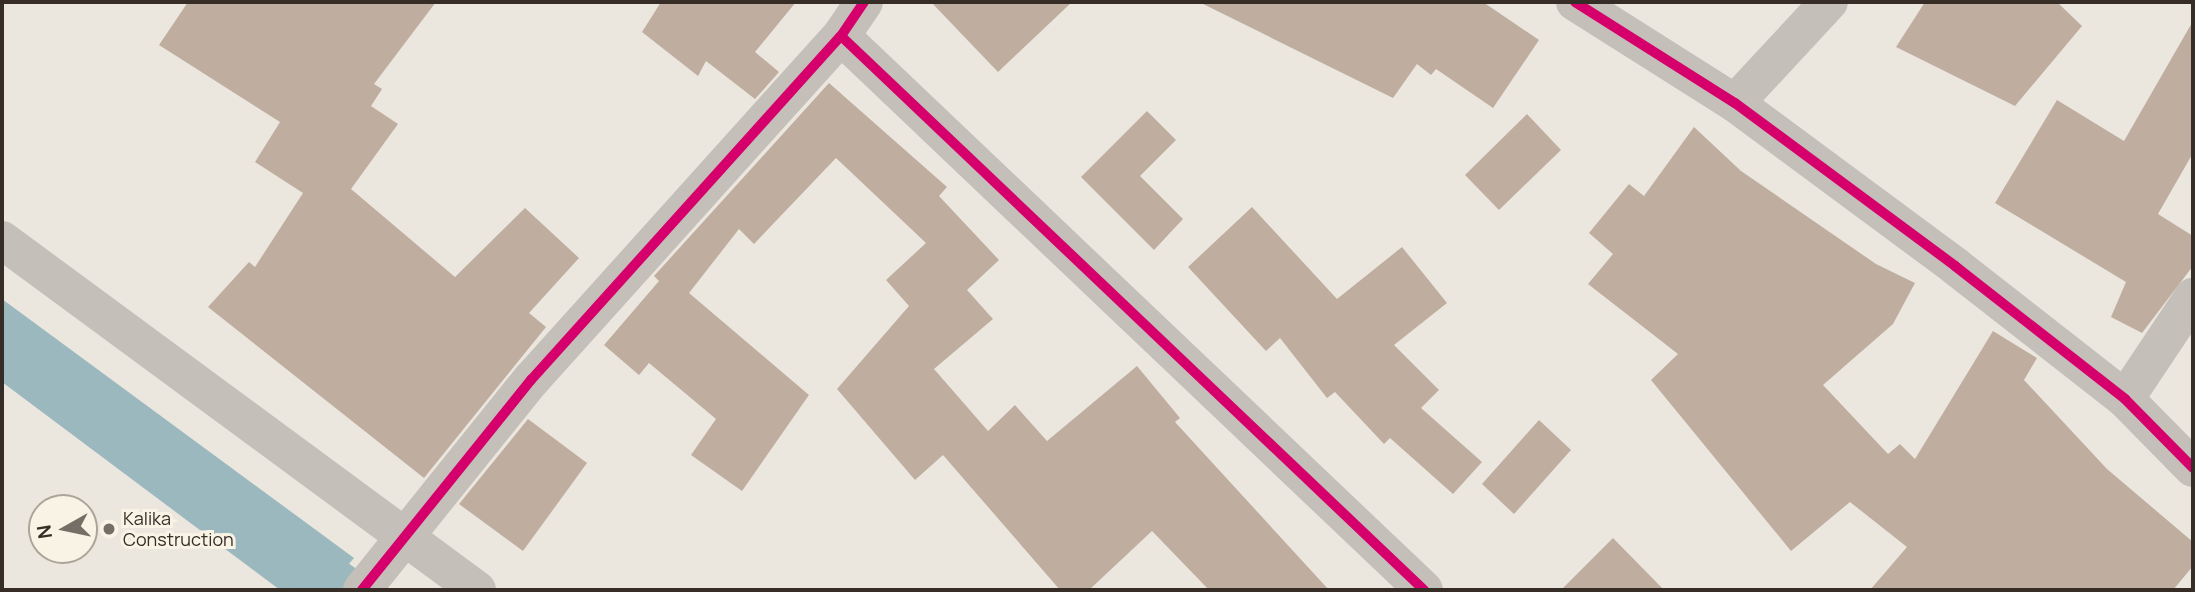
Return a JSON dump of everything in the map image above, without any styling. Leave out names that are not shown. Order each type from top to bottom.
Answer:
[{"type":"street","points":[[362,590],[402,546],[531,380],[841,37],[864,2]]},
{"type":"street","points":[[1575,2],[1735,103],[2125,399],[2193,468]]},
{"type":"street","points":[[1735,103],[1829,2]]},
{"type":"street","points":[[841,37],[1424,590]]},
{"type":"street","points":[[2,240],[402,546],[477,590]]},
{"type":"street","points":[[2125,399],[2193,297]]},
{"type":"water","points":[[2,299],[354,558],[326,590],[280,590],[2,382]]},
{"type":"building","points":[[188,2],[436,2],[374,84],[382,89],[371,106],[398,124],[351,189],[455,277],[525,208],[579,258],[529,313],[546,327],[424,478],[208,307],[249,262],[255,267],[303,193],[255,162],[280,122],[159,45]]},
{"type":"building","points":[[661,2],[796,2],[755,52],[779,72],[755,99],[706,61],[698,76],[642,32]]},
{"type":"building","points":[[931,2],[1072,2],[998,72]]},
{"type":"building","points":[[1199,2],[1483,2],[1539,40],[1493,108],[1436,69],[1431,75],[1417,64],[1393,98]]},
{"type":"building","points":[[1925,2],[2057,2],[2082,26],[2015,106],[1896,47]]},
{"type":"building","points":[[2193,21],[2193,153],[2158,214],[2193,236],[2193,266],[2142,333],[2111,317],[2126,282],[1995,203],[2057,100],[2124,141]]},
{"type":"building","points":[[829,83],[947,187],[939,196],[999,260],[967,290],[993,319],[934,369],[988,431],[1015,405],[1047,441],[1137,366],[1180,418],[1175,422],[1329,590],[1209,590],[1152,531],[1089,590],[1060,590],[943,455],[915,480],[837,389],[909,306],[886,280],[926,243],[836,158],[754,244],[739,229],[689,293],[809,395],[742,491],[691,455],[716,419],[649,363],[639,375],[604,345],[659,281],[654,276]]},
{"type":"building","points":[[1147,111],[1176,140],[1140,176],[1183,219],[1154,250],[1081,177]]},
{"type":"building","points":[[1527,114],[1561,150],[1499,210],[1465,175]]},
{"type":"building","points":[[1694,127],[1741,171],[1876,264],[1915,283],[1893,324],[1823,385],[1888,454],[1900,444],[1915,459],[1993,331],[2037,358],[2024,380],[2107,469],[2193,542],[2193,566],[2173,590],[1870,590],[1907,547],[1850,502],[1791,551],[1651,380],[1678,354],[1588,284],[1613,254],[1589,233],[1629,184],[1644,196]]},
{"type":"building","points":[[1252,207],[1337,299],[1402,247],[1447,303],[1394,345],[1439,390],[1421,408],[1482,462],[1453,494],[1390,438],[1384,444],[1335,392],[1327,398],[1280,338],[1266,351],[1188,267]]},
{"type":"building","points":[[528,419],[587,463],[523,551],[459,504]]},
{"type":"building","points":[[1539,420],[1571,450],[1514,514],[1482,484]]},
{"type":"building","points":[[1613,538],[1664,590],[1561,590]]},
{"type":"waterway","points":[[276,542],[342,590]]},
{"type":"cycle path","points":[[362,590],[531,380],[841,36],[864,2]]},
{"type":"cycle path","points":[[1575,2],[1735,103],[1955,266],[2125,399],[2193,468]]},
{"type":"cycle path","points":[[841,36],[1424,590]]},
{"type":"place","name":"Kalika Construction","points":[[109,529]]}]
